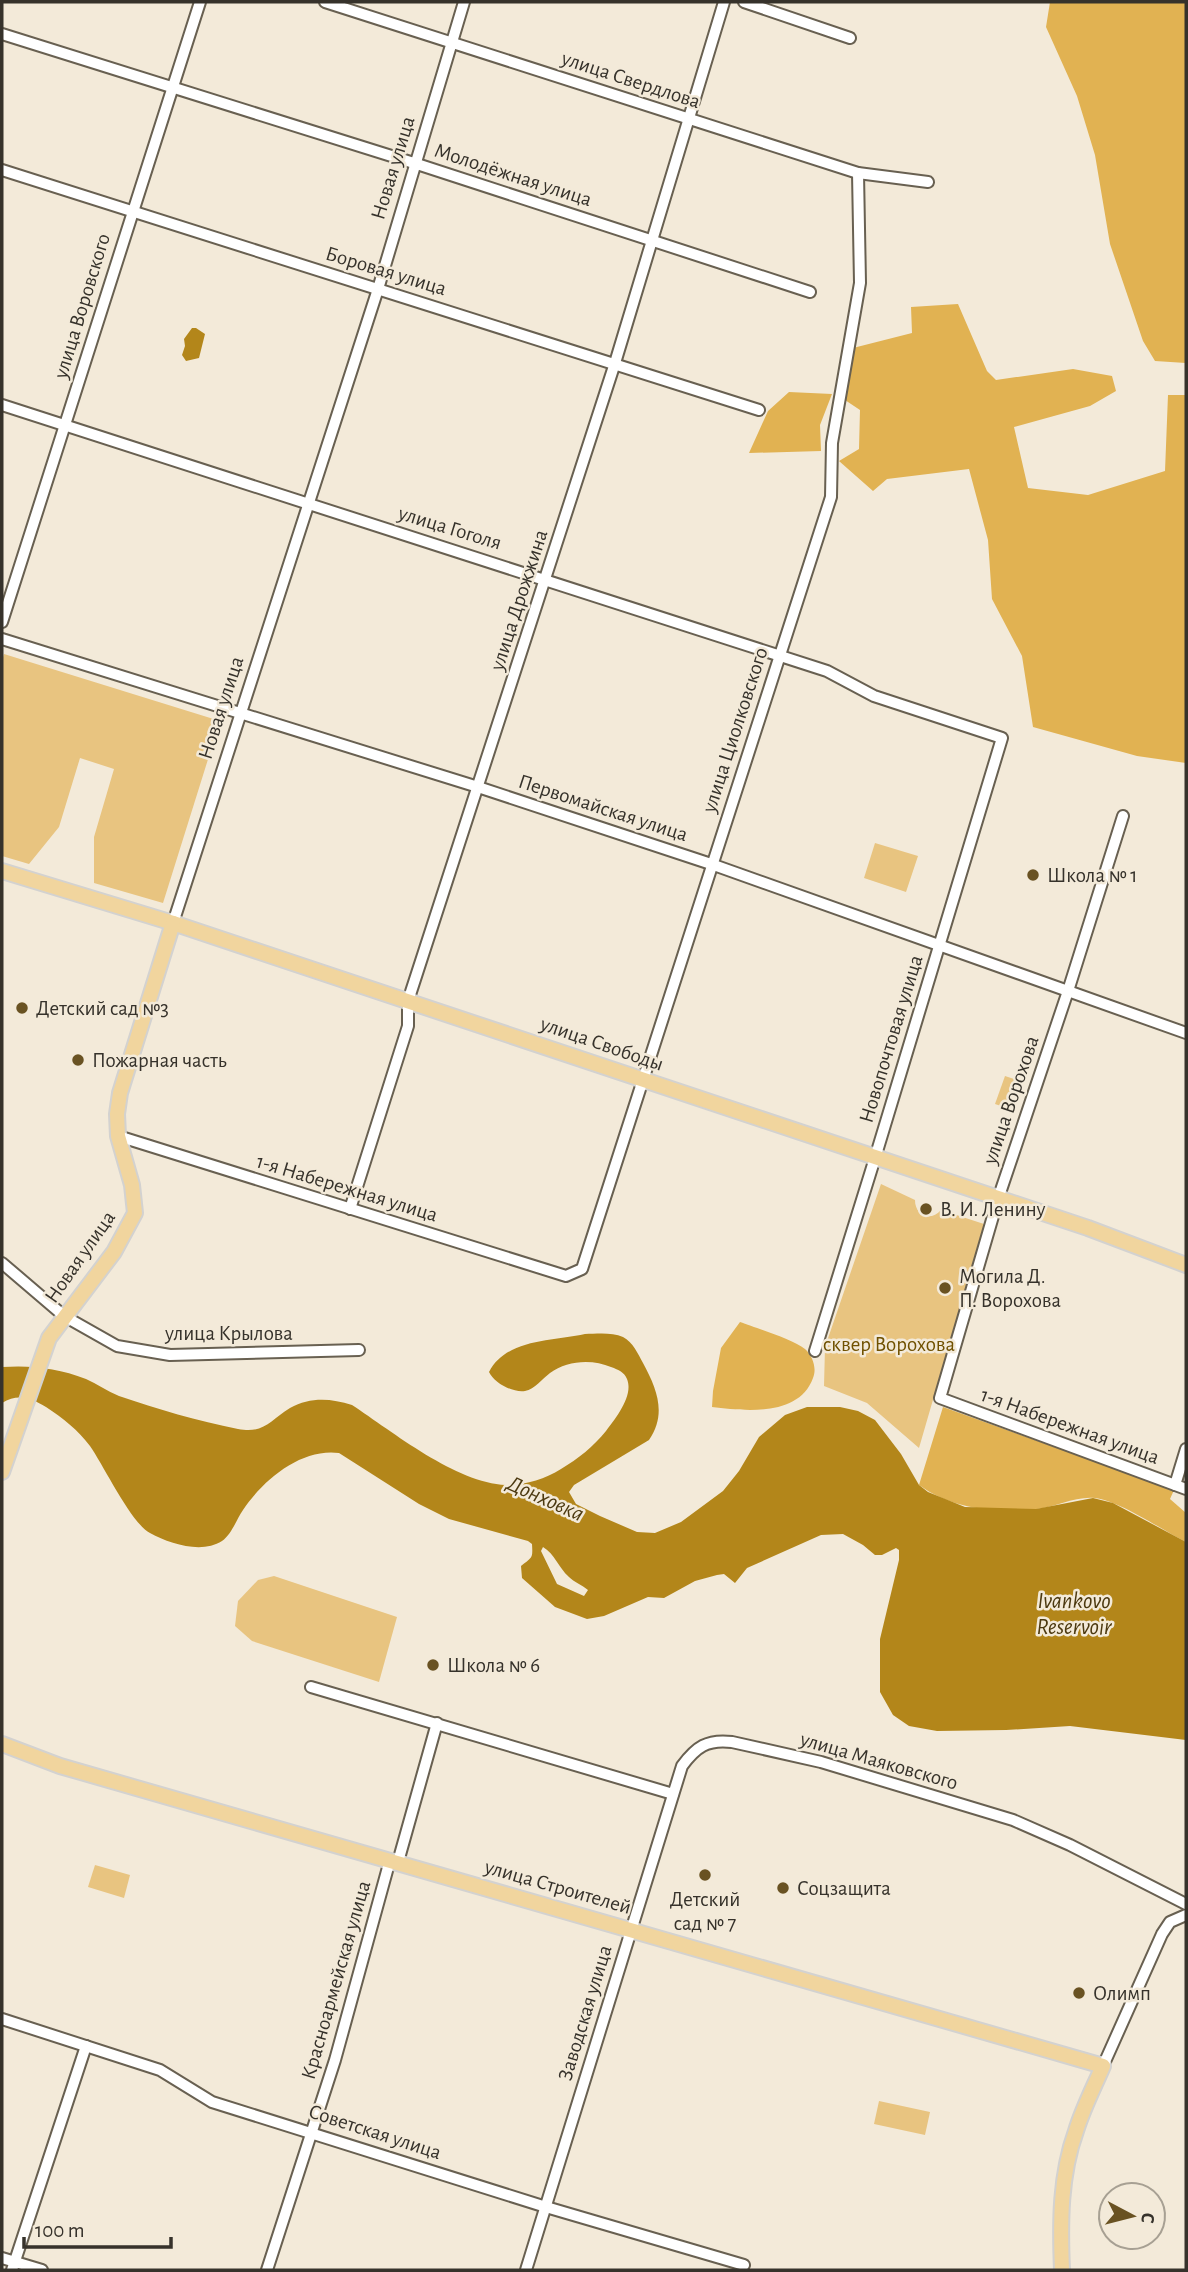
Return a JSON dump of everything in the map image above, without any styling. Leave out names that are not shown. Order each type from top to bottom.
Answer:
[{"type":"main road","name":"улица Свободы","points":[[2,871],[173,923],[408,1001],[1088,1228],[1186,1265]]},
{"type":"main road","name":"Новая улица","points":[[2,1472],[22,1408],[49,1338],[119,1245],[135,1213],[132,1185],[118,1136],[117,1114],[120,1093],[173,923]]},
{"type":"main road","name":"улица Строителей","points":[[2,1744],[60,1766],[1103,2066]]},
{"type":"main road","points":[[1062,2270],[1060,2230],[1067,2165],[1075,2132],[1103,2066]]},
{"type":"street","name":"улица Воровского","points":[[2,622],[200,2]]},
{"type":"street","name":"улица Свердлова","points":[[325,2],[858,173],[928,181]]},
{"type":"street","name":"Новая улица","points":[[173,923],[378,289],[464,2]]},
{"type":"street","name":"улица Дрожжина","points":[[350,1209],[408,1026],[408,1001],[615,363],[724,2]]},
{"type":"street","points":[[744,2],[850,38]]},
{"type":"street","name":"Молодёжная улица","points":[[2,34],[417,164],[810,292]]},
{"type":"street","name":"Боровая улица","points":[[2,170],[759,410]]},
{"type":"street","name":"улица Циолковского","points":[[566,1276],[582,1269],[831,497],[832,443],[860,283],[858,173]]},
{"type":"street","name":"улица Гоголя","points":[[2,405],[178,464],[546,579],[827,671],[874,696],[1002,738]]},
{"type":"street","name":"Первомайская улица","points":[[2,639],[478,787],[711,864],[1186,1033]]},
{"type":"street","name":"Новопочтовая улица","points":[[815,1351],[1002,738]]},
{"type":"street","name":"улица Ворохова","points":[[940,1398],[998,1199],[1123,816]]},
{"type":"street","name":"1-я Набережная улица","points":[[118,1136],[566,1276]]},
{"type":"street","name":"улица Крылова","points":[[2,1264],[64,1316],[117,1346],[170,1355],[359,1350]]},
{"type":"street","name":"1-я Набережная улица","points":[[940,1398],[1181,1487]]},
{"type":"street","points":[[1181,1487],[1186,1449]]},
{"type":"street","points":[[312,1687],[674,1794]]},
{"type":"street","name":"Красноармейская улица","points":[[267,2270],[335,2060],[436,1723]]},
{"type":"street","name":"улица Маяковского","points":[[682,1766],[692,1752],[718,1740],[842,1768],[1013,1820],[1070,1844],[1186,1904]]},
{"type":"street","name":"Заводская улица","points":[[526,2270],[682,1766]]},
{"type":"street","points":[[1103,2066],[1162,1934],[1170,1922],[1186,1915]]},
{"type":"street","name":"Советская улица","points":[[2,2019],[160,2070],[212,2102],[312,2131],[546,2207],[744,2265]]},
{"type":"street","points":[[13,2266],[86,2046]]},
{"type":"street","points":[[2,2258],[13,2266],[42,2270]]},
{"type":"green space","points":[[4,654],[220,721],[163,903],[94,883],[94,837],[114,769],[80,758],[59,827],[29,864],[2,856]]},
{"type":"green space","points":[[875,843],[918,856],[906,892],[864,878]]},
{"type":"green space","points":[[1005,1076],[1017,1080],[1007,1108],[995,1104]]},
{"type":"green space","name":"сквер Ворохова","points":[[881,1184],[915,1200],[918,1210],[924,1216],[933,1216],[941,1210],[984,1224],[919,1448],[867,1403],[824,1386],[825,1347]]},
{"type":"green space","points":[[274,1576],[397,1617],[379,1682],[252,1641],[235,1626],[238,1601],[258,1580]]},
{"type":"green space","points":[[95,1865],[130,1875],[124,1898],[88,1887]]},
{"type":"green space","points":[[879,2101],[930,2112],[925,2135],[874,2124]]},
{"type":"shaded area","points":[[1050,2],[1186,2],[1186,363],[1155,361],[1143,341],[1110,244],[1095,155],[1077,96],[1046,27]]},
{"type":"shaded area","points":[[958,304],[987,371],[996,380],[1073,369],[1112,376],[1116,391],[1090,406],[1014,427],[1028,488],[1088,495],[1165,471],[1168,395],[1186,395],[1186,763],[1137,756],[1033,727],[1022,656],[992,599],[988,540],[969,469],[887,479],[873,491],[839,461],[859,449],[860,410],[842,398],[853,348],[912,333],[911,307]]},
{"type":"shaded area","points":[[789,392],[832,394],[820,425],[821,451],[749,453],[768,411]]},
{"type":"shaded area","points":[[740,1322],[792,1341],[808,1352],[815,1371],[806,1391],[796,1400],[770,1409],[712,1407],[721,1348]]},
{"type":"shaded area","points":[[943,1407],[1174,1490],[1170,1499],[1186,1513],[1186,1542],[1128,1510],[1095,1498],[1037,1509],[1006,1511],[975,1508],[932,1493],[919,1485]]},
{"type":"water","points":[[192,328],[205,334],[199,358],[186,361],[182,355],[184,339]]},
{"type":"water","name":"Ivankovo Reservoir","points":[[585,1334],[619,1335],[627,1339],[639,1356],[656,1392],[658,1421],[649,1440],[574,1485],[569,1492],[576,1504],[637,1532],[655,1533],[681,1522],[723,1491],[739,1471],[759,1437],[785,1415],[807,1407],[840,1407],[858,1411],[875,1420],[901,1454],[919,1485],[928,1492],[965,1507],[1036,1509],[1093,1498],[1113,1503],[1186,1542],[1186,1740],[1070,1726],[937,1731],[909,1726],[893,1715],[880,1692],[880,1639],[899,1560],[899,1550],[896,1548],[882,1555],[875,1555],[843,1534],[821,1535],[747,1568],[735,1583],[724,1574],[717,1575],[695,1581],[664,1598],[648,1597],[604,1616],[587,1619],[555,1607],[522,1578],[521,1566],[532,1555],[532,1544],[528,1541],[449,1519],[419,1504],[339,1453],[325,1453],[297,1461],[272,1477],[251,1499],[222,1541],[196,1547],[167,1541],[150,1533],[135,1518],[90,1446],[70,1425],[30,1399],[19,1397],[2,1403],[2,1367],[13,1366],[65,1372],[148,1406],[247,1430],[261,1428],[290,1408],[305,1402],[336,1401],[352,1405],[446,1466],[487,1482],[521,1484],[555,1473],[596,1442],[626,1400],[627,1379],[621,1372],[604,1364],[580,1362],[564,1365],[525,1391],[504,1386],[489,1372],[497,1361],[518,1347]],"holes":[[[543,1547],[569,1577],[588,1590],[584,1596],[557,1584],[541,1551]]]},
{"type":"place","name":"Школа № 1","points":[[1033,875]]},
{"type":"place","name":"Детский сад №3","points":[[22,1008]]},
{"type":"place","name":"Пожарная часть","points":[[78,1060]]},
{"type":"place","name":"В. И. Ленину","points":[[926,1209]]},
{"type":"place","name":"Могила Д. П. Ворохова","points":[[945,1288]]},
{"type":"place","name":"Школа № 6","points":[[433,1665]]},
{"type":"place","name":"Детский сад № 7","points":[[705,1875]]},
{"type":"place","name":"Соцзащита","points":[[783,1888]]},
{"type":"place","name":"Олимп","points":[[1079,1993]]},
{"type":"water label","name":"Донховка","points":[[545,1499]]}]
